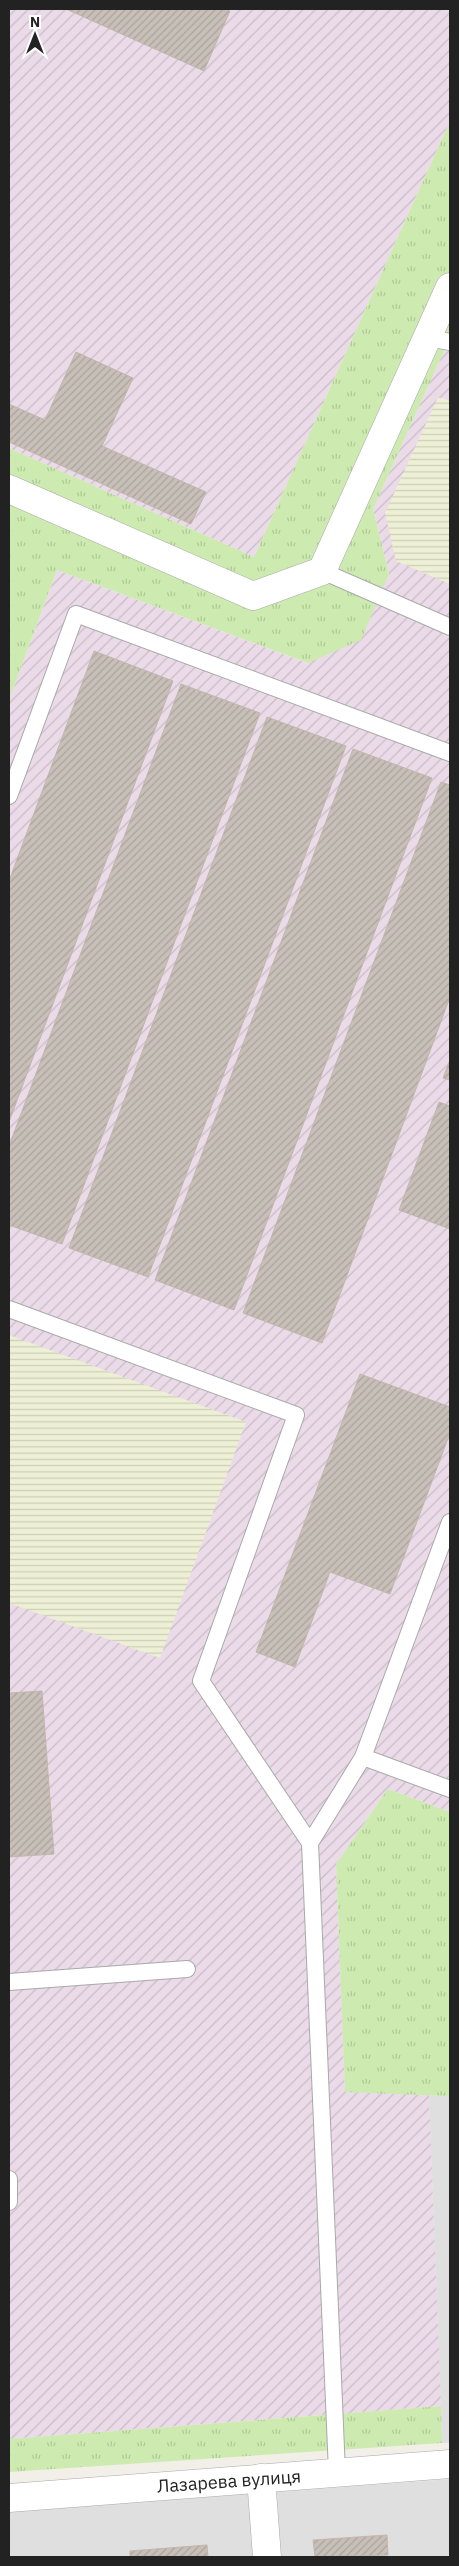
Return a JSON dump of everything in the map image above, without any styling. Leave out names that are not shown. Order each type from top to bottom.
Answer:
[{"type":"street","points":[[9,489],[253,596],[322,571],[439,340],[450,287]]},
{"type":"street","name":"Лазарева вулиця","points":[[9,2498],[450,2464]]},
{"type":"street","points":[[261,2478],[267,2557]]},
{"type":"lane","points":[[322,571],[450,627]]},
{"type":"lane","points":[[9,796],[76,614],[450,753]]},
{"type":"lane","points":[[9,1309],[296,1414],[201,1682],[310,1843],[337,2472]]},
{"type":"lane","points":[[310,1843],[363,1757],[450,1522]]},
{"type":"lane","points":[[363,1757],[450,1789]]},
{"type":"lane","points":[[9,1982],[187,1969]]},
{"type":"lane","points":[[9,2178],[9,2202]]},
{"type":"shaded area","points":[[9,9],[450,9],[450,121],[254,557],[9,448]]},
{"type":"shaded area","points":[[450,337],[450,1812],[388,1789],[336,1864],[345,2091],[429,2095],[441,2406],[9,2439],[9,700],[57,570],[307,663],[389,574],[373,509]]},
{"type":"shaded area","points":[[429,2095],[450,2096],[450,2443],[442,2443]]},
{"type":"shaded area","points":[[450,2479],[450,2557],[9,2557],[9,2512]]},
{"type":"green space","points":[[450,121],[450,337],[373,509],[389,574],[361,640],[308,663],[57,570],[9,700],[9,448],[254,557]]},
{"type":"green space","points":[[438,397],[450,401],[450,584],[396,561],[385,513]]},
{"type":"green space","points":[[9,1335],[246,1422],[160,1658],[9,1603]]},
{"type":"green space","points":[[388,1789],[450,1812],[450,2096],[345,2092],[336,1864]]},
{"type":"green space","points":[[441,2406],[442,2443],[9,2472],[9,2439]]},
{"type":"building","points":[[66,9],[225,9],[230,11],[204,71]]},
{"type":"building","points":[[76,352],[133,378],[102,446],[206,492],[191,524],[9,442],[9,404],[45,420]]},
{"type":"building","points":[[94,651],[173,681],[9,1122],[9,881]]},
{"type":"building","points":[[181,684],[260,713],[62,1244],[9,1225],[9,1146]]},
{"type":"building","points":[[267,717],[346,746],[148,1277],[69,1248]]},
{"type":"building","points":[[353,749],[432,778],[234,1310],[155,1280]]},
{"type":"building","points":[[441,782],[450,785],[450,997],[322,1343],[243,1313]]},
{"type":"building","points":[[450,1060],[450,1080],[443,1078]]},
{"type":"building","points":[[439,1102],[450,1106],[450,1229],[399,1210]]},
{"type":"building","points":[[360,1374],[450,1407],[450,1433],[390,1594],[330,1572],[295,1667],[256,1652]]},
{"type":"building","points":[[42,1691],[54,1854],[9,1857],[9,1693]]},
{"type":"building","points":[[387,2535],[388,2555],[315,2557],[313,2540]]},
{"type":"building","points":[[207,2545],[208,2557],[130,2557],[130,2551]]}]
